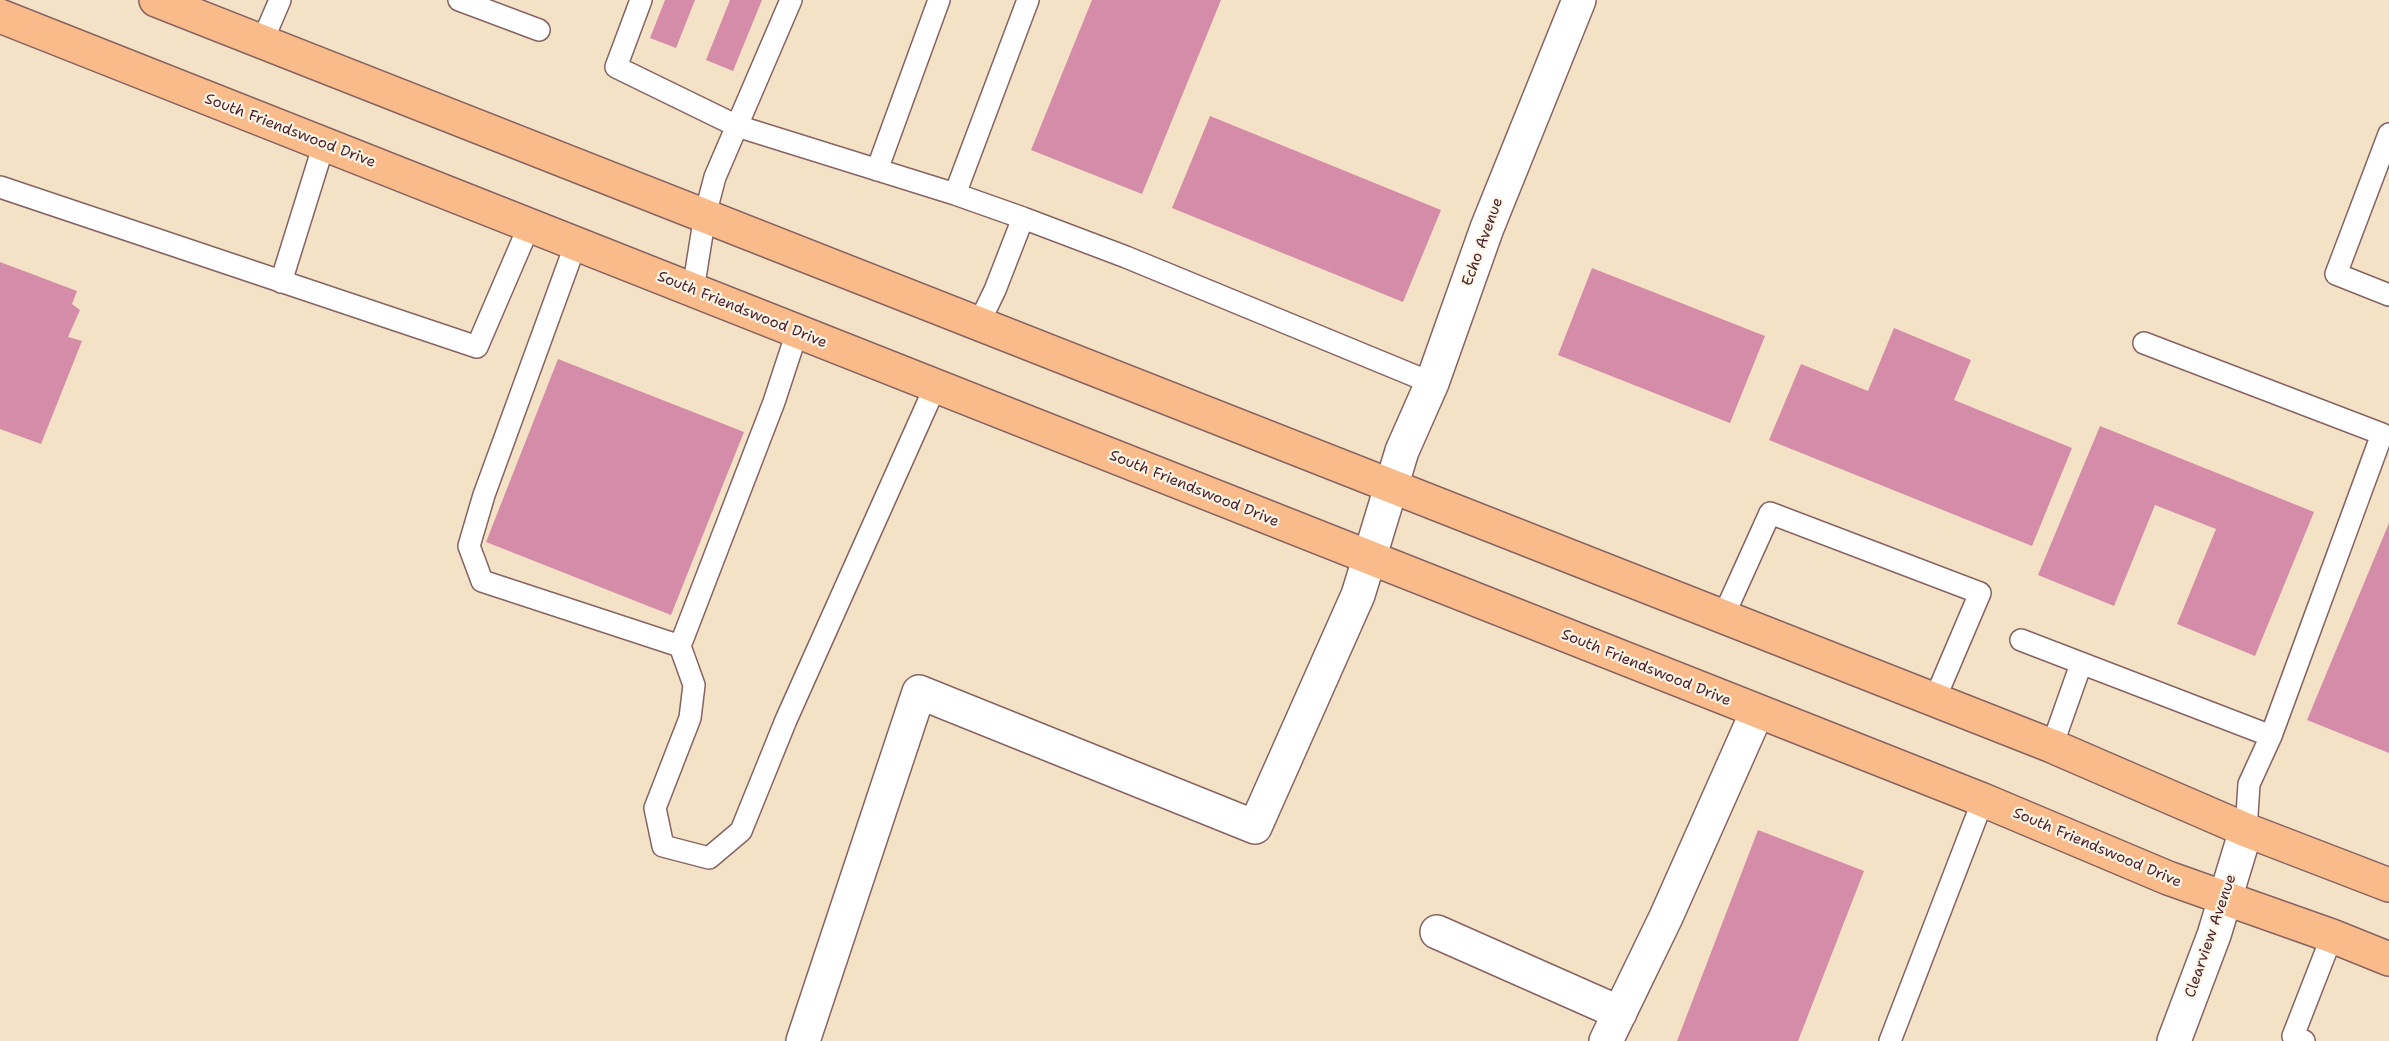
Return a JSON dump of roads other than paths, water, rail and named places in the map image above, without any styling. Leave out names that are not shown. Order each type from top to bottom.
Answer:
[{"type":"main road","points":[[156,0],[705,214],[2052,746],[2246,830],[2389,885]]},
{"type":"main road","name":"South Friendswood Drive","points":[[0,16],[1983,800],[2168,878],[2389,958]]},
{"type":"street","name":"Echo Avenue","points":[[803,1041],[919,692],[1255,826],[1358,595],[1402,451],[1432,383],[1487,228],[1579,0]]},
{"type":"street","points":[[1437,932],[1613,1027],[1666,917],[1757,712]]},
{"type":"street","name":"Clearview Avenue","points":[[2174,1041],[2208,952],[2246,830]]},
{"type":"lane","points":[[262,42],[280,0]]},
{"type":"lane","points":[[459,0],[539,30]]},
{"type":"lane","points":[[642,0],[616,67],[737,126],[955,194],[1023,218],[1126,257],[1432,383]]},
{"type":"lane","points":[[693,290],[705,214],[715,177],[791,0]]},
{"type":"lane","points":[[877,170],[939,0]]},
{"type":"lane","points":[[955,194],[1028,0]]},
{"type":"lane","points":[[2389,134],[2336,274],[2389,295]]},
{"type":"lane","points":[[281,282],[324,144]]},
{"type":"lane","points":[[0,187],[477,346],[529,226]]},
{"type":"lane","points":[[979,323],[995,290],[1023,218]]},
{"type":"lane","points":[[576,243],[484,495],[469,546],[482,581],[680,646]]},
{"type":"lane","points":[[797,332],[774,402],[680,646],[694,685],[690,718],[655,808],[663,846],[709,858],[741,831],[786,720],[935,387]]},
{"type":"lane","points":[[2144,343],[2382,434],[2271,736],[2248,784],[2246,830]]},
{"type":"lane","points":[[1723,617],[1770,513],[1980,593],[1934,701]]},
{"type":"lane","points":[[2022,640],[2271,736]]},
{"type":"lane","points":[[2052,746],[2081,664]]},
{"type":"lane","points":[[1890,1041],[1983,800]]},
{"type":"lane","points":[[2304,1041],[2293,1036],[2332,936]]}]
